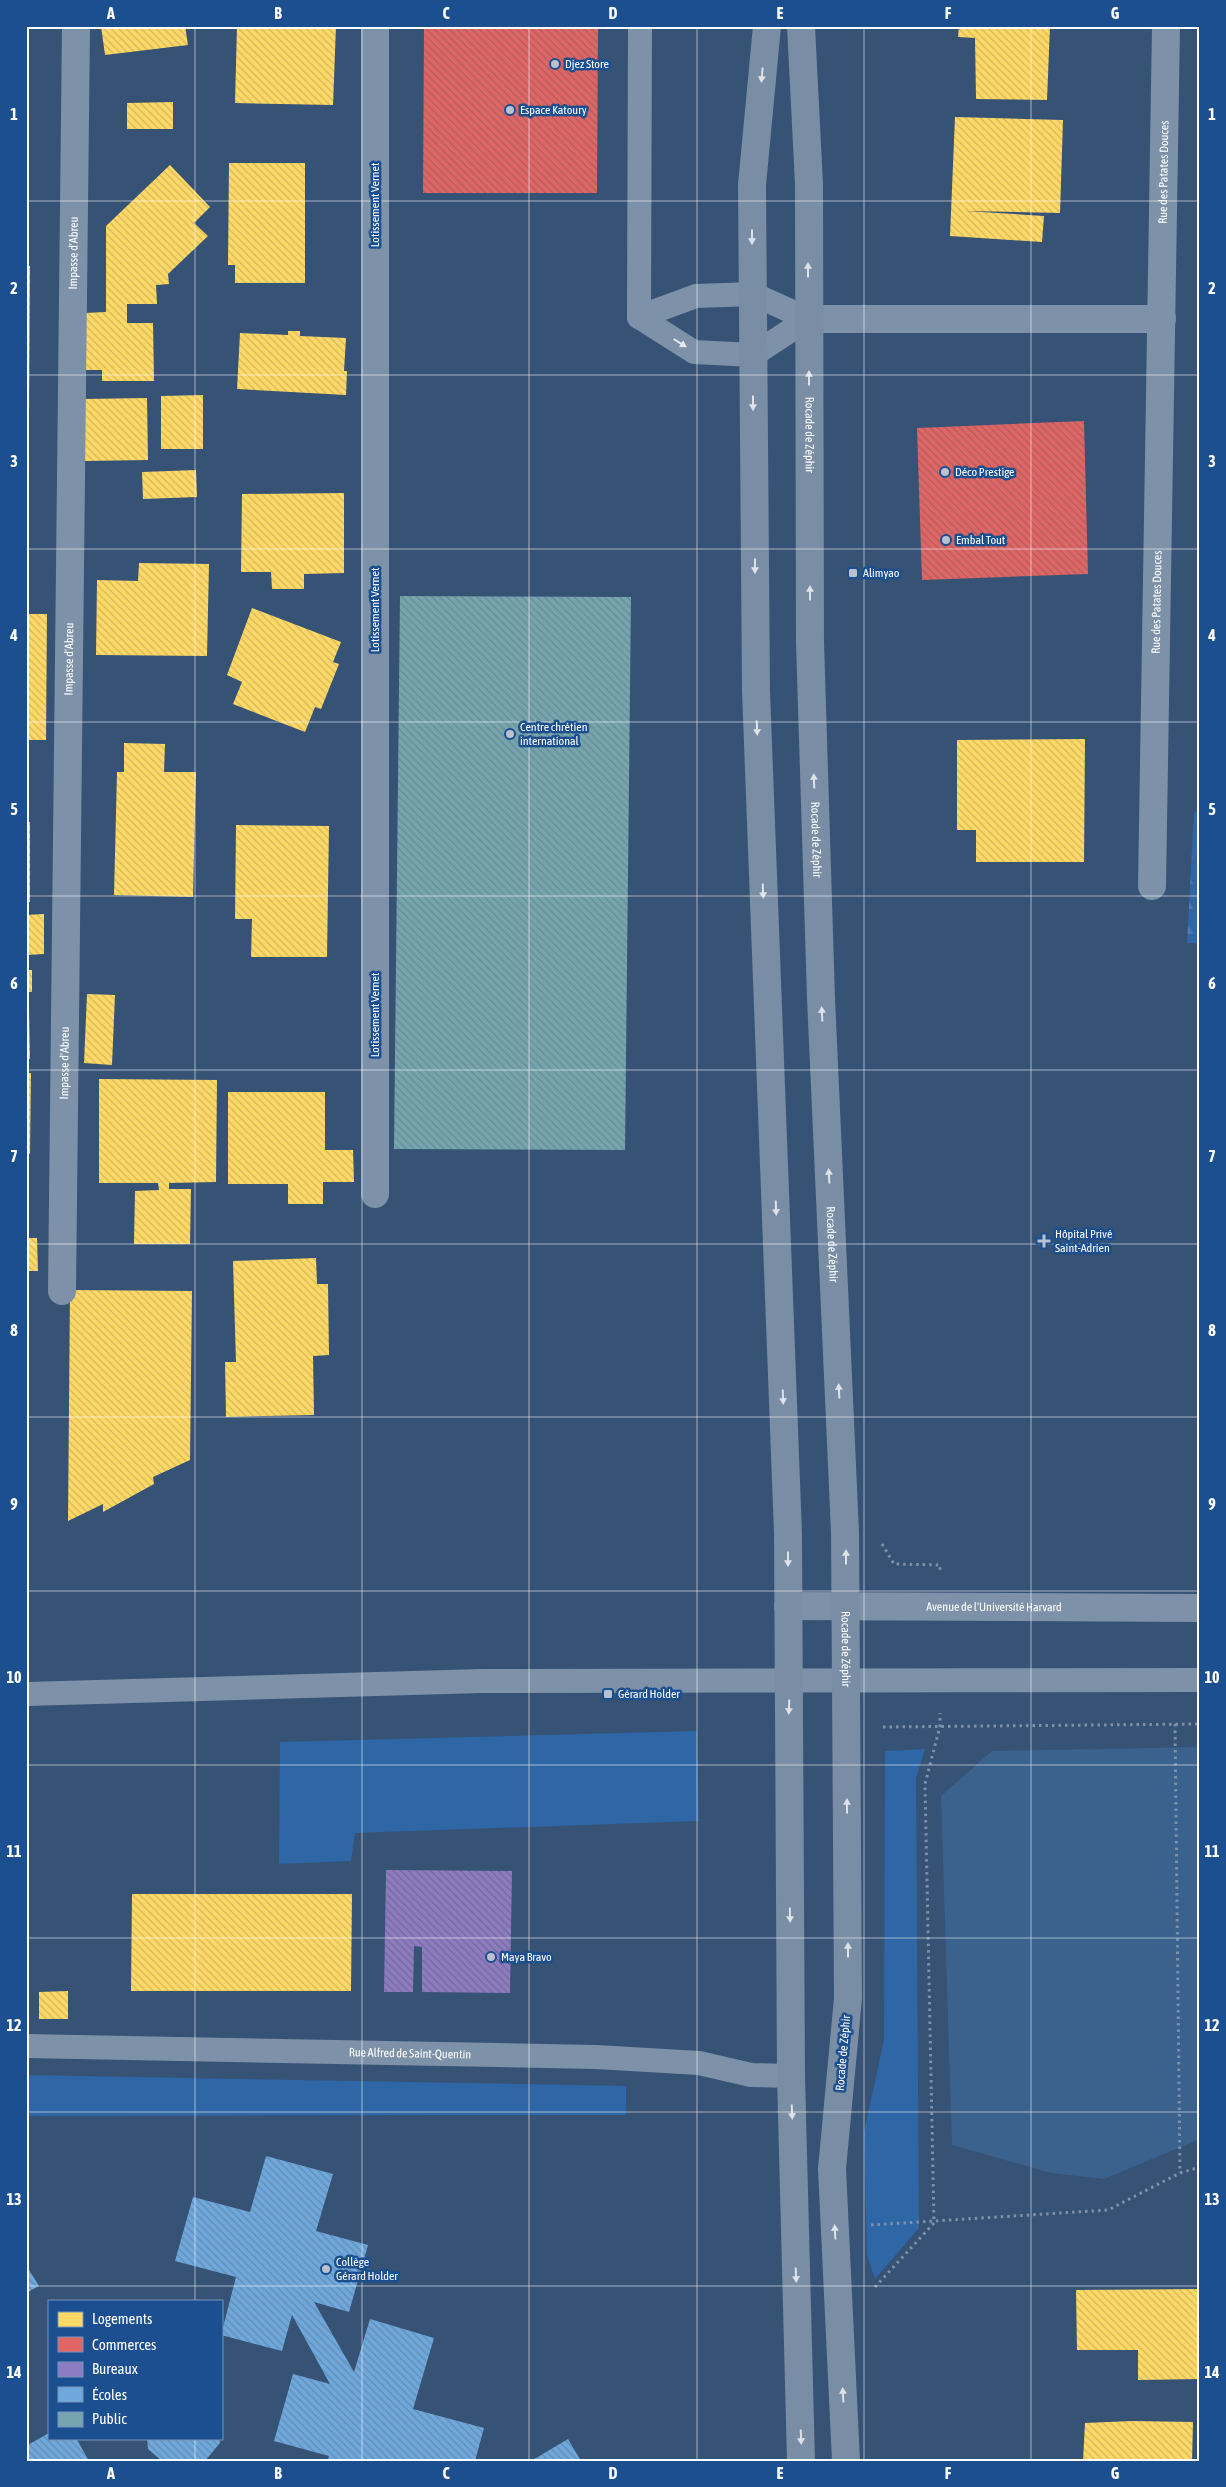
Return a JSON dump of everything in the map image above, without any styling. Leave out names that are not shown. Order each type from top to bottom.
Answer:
[{"type":"main road","points":[[767,26],[752,185],[756,691],[788,1534],[791,2076],[801,2461]]},
{"type":"main road","name":"Rocade de Zéphir","points":[[801,26],[809,184],[810,642],[821,998],[846,1532],[848,1998],[832,2169],[846,2461]]},
{"type":"street","name":"Impasse d'Abreu","points":[[62,1291],[76,26]]},
{"type":"street","name":"Lotissement Vernet","points":[[375,26],[375,1194]]},
{"type":"street","name":"Rue des Patates Douces","points":[[1152,886],[1166,26]]},
{"type":"street","points":[[808,318],[1162,319]]},
{"type":"street","name":"Avenue de l'Université Harvard","points":[[788,1606],[1200,1608]]},
{"type":"lane","points":[[639,317],[640,26]]},
{"type":"lane","points":[[639,317],[696,296],[753,294],[808,318]]},
{"type":"lane","points":[[639,317],[694,352],[753,355],[808,318]]},
{"type":"lane","points":[[26,1694],[482,1681],[790,1679],[1200,1680]]},
{"type":"lane","name":"Rue Alfred de Saint-Quentin","points":[[26,2046],[596,2057],[699,2063],[751,2075],[791,2076]]},
{"type":"path","points":[[880,1539],[894,1564],[940,1565]]},
{"type":"path","points":[[1175,1724],[1180,2173]]},
{"type":"path","points":[[881,1727],[1200,1724]]},
{"type":"path","points":[[869,2294],[934,2223],[925,1784],[940,1726]]},
{"type":"path","points":[[867,2225],[934,2223],[1108,2210],[1180,2173],[1200,2167]]},
{"type":"green space","points":[[1194,812],[1200,812],[1200,943],[1187,943]]},
{"type":"green space","points":[[697,1731],[699,1821],[355,1833],[351,1861],[279,1864],[280,1742]]},
{"type":"green space","points":[[925,1749],[916,1778],[919,2228],[875,2279],[867,2256],[864,2132],[884,2040],[885,1751]]},
{"type":"green space","points":[[26,2075],[626,2086],[626,2115],[26,2116]]},
{"type":"shaded area","points":[[1200,1747],[1200,2139],[1104,2179],[1051,2173],[952,2145],[941,1796],[992,1751]]},
{"type":"building: Logements","points":[[101,26],[185,26],[188,45],[105,55]]},
{"type":"building: Logements","points":[[237,26],[336,26],[333,105],[235,103]]},
{"type":"building: Logements","points":[[959,26],[1050,26],[1047,100],[976,99],[975,38],[958,37]]},
{"type":"building: Logements","points":[[173,102],[173,129],[127,129],[127,103]]},
{"type":"building: Logements","points":[[955,117],[1063,120],[1060,213],[965,211],[1044,216],[1042,242],[950,236]]},
{"type":"building: Logements","points":[[229,163],[305,163],[305,283],[235,283],[235,265],[228,265]]},
{"type":"building: Logements","points":[[170,165],[210,207],[194,223],[208,236],[168,274],[169,284],[156,285],[157,304],[127,304],[127,323],[153,323],[154,381],[102,381],[102,370],[84,370],[84,313],[106,312],[106,226]]},
{"type":"building: Logements","points":[[26,266],[30,266],[29,416],[26,416]]},
{"type":"building: Logements","points":[[288,331],[300,331],[300,336],[346,338],[344,371],[347,371],[346,395],[237,389],[240,333],[288,335]]},
{"type":"building: Logements","points":[[203,395],[203,449],[161,449],[161,396]]},
{"type":"building: Logements","points":[[147,398],[148,460],[84,461],[84,399]]},
{"type":"building: Logements","points":[[196,470],[197,497],[143,499],[142,472]]},
{"type":"building: Logements","points":[[344,493],[344,573],[304,574],[304,589],[272,589],[271,572],[241,572],[242,494]]},
{"type":"building: Logements","points":[[139,563],[209,564],[207,656],[96,655],[97,580],[138,581]]},
{"type":"building: Logements","points":[[252,608],[341,642],[333,662],[339,664],[321,709],[315,707],[305,732],[233,704],[242,682],[227,675]]},
{"type":"building: Logements","points":[[26,614],[47,614],[46,740],[26,740]]},
{"type":"building: Logements","points":[[1085,739],[1084,862],[976,862],[976,830],[957,830],[957,740]]},
{"type":"building: Logements","points":[[124,743],[165,744],[164,772],[196,772],[193,897],[114,895],[117,772],[124,772]]},
{"type":"building: Logements","points":[[26,822],[30,822],[30,902],[26,902]]},
{"type":"building: Logements","points":[[236,825],[329,826],[327,957],[251,957],[252,919],[235,919]]},
{"type":"building: Logements","points":[[44,914],[44,954],[26,955],[26,915]]},
{"type":"building: Logements","points":[[26,970],[32,970],[32,992],[26,992]]},
{"type":"building: Logements","points":[[87,994],[115,995],[112,1065],[84,1063]]},
{"type":"building: Logements","points":[[26,1009],[29,1009],[30,1059],[26,1059]]},
{"type":"building: Logements","points":[[26,1073],[31,1073],[30,1154],[26,1154]]},
{"type":"building: Logements","points":[[99,1079],[217,1080],[216,1182],[169,1183],[169,1189],[191,1189],[190,1244],[134,1244],[135,1191],[159,1190],[158,1183],[99,1183]]},
{"type":"building: Logements","points":[[228,1092],[325,1092],[325,1150],[353,1150],[354,1182],[323,1182],[323,1204],[288,1204],[288,1184],[228,1184]]},
{"type":"building: Logements","points":[[26,1238],[37,1238],[38,1271],[26,1271]]},
{"type":"building: Logements","points":[[316,1258],[317,1284],[328,1284],[329,1355],[313,1356],[314,1415],[226,1417],[225,1362],[236,1362],[233,1261]]},
{"type":"building: Logements","points":[[70,1290],[192,1291],[190,1460],[153,1477],[154,1484],[103,1512],[103,1504],[68,1521]]},
{"type":"building: Logements","points":[[132,1894],[352,1894],[351,1991],[131,1991]]},
{"type":"building: Logements","points":[[68,1991],[68,2019],[39,2019],[39,1992]]},
{"type":"building: Logements","points":[[1200,2289],[1200,2379],[1138,2380],[1138,2350],[1077,2350],[1076,2290]]},
{"type":"building: Logements","points":[[1132,2421],[1193,2422],[1192,2461],[1083,2461],[1085,2423]]},
{"type":"building: Commerces","name":"Espace Katoury","points":[[424,26],[598,26],[597,193],[423,193]]},
{"type":"building: Commerces","points":[[1084,421],[1088,574],[922,580],[917,428]]},
{"type":"building: Bureaux","points":[[386,1870],[512,1871],[510,1993],[422,1992],[422,1947],[414,1946],[413,1992],[384,1992]]},
{"type":"building: Écoles","points":[[266,2156],[333,2174],[316,2231],[368,2245],[349,2312],[314,2302],[354,2372],[370,2319],[434,2338],[413,2409],[484,2428],[475,2461],[327,2461],[329,2456],[274,2441],[293,2374],[330,2384],[292,2315],[282,2351],[222,2335],[236,2277],[175,2261],[193,2197],[250,2212]]},
{"type":"building: Écoles","points":[[26,2265],[39,2286],[26,2293]]},
{"type":"building: Écoles","points":[[48,2434],[48,2440],[77,2440],[89,2461],[26,2461],[26,2446]]},
{"type":"building: Écoles","points":[[568,2439],[581,2461],[531,2461]]},
{"type":"building: Écoles","points":[[147,2440],[219,2440],[220,2443],[205,2461],[162,2461],[148,2449]]},
{"type":"building: Public","points":[[400,596],[631,597],[625,1150],[394,1149]]},
{"type":"place","name":"Djez Store","points":[[555,64]]},
{"type":"place","name":"Espace Katoury","points":[[510,110]]},
{"type":"place","name":"Déco Prestige","points":[[945,472]]},
{"type":"place","name":"Embal Tout","points":[[946,540]]},
{"type":"place","name":"Alimyao","points":[[853,573]]},
{"type":"place","name":"Centre chrétien international","points":[[510,734]]},
{"type":"place","name":"Hôpital Privé Saint-Adrien","points":[[1044,1241]]},
{"type":"place","name":"Gérard Holder","points":[[608,1694]]},
{"type":"place","name":"Maya Bravo","points":[[491,1957]]},
{"type":"place","name":"Collège Gérard Holder","points":[[326,2269]]}]
